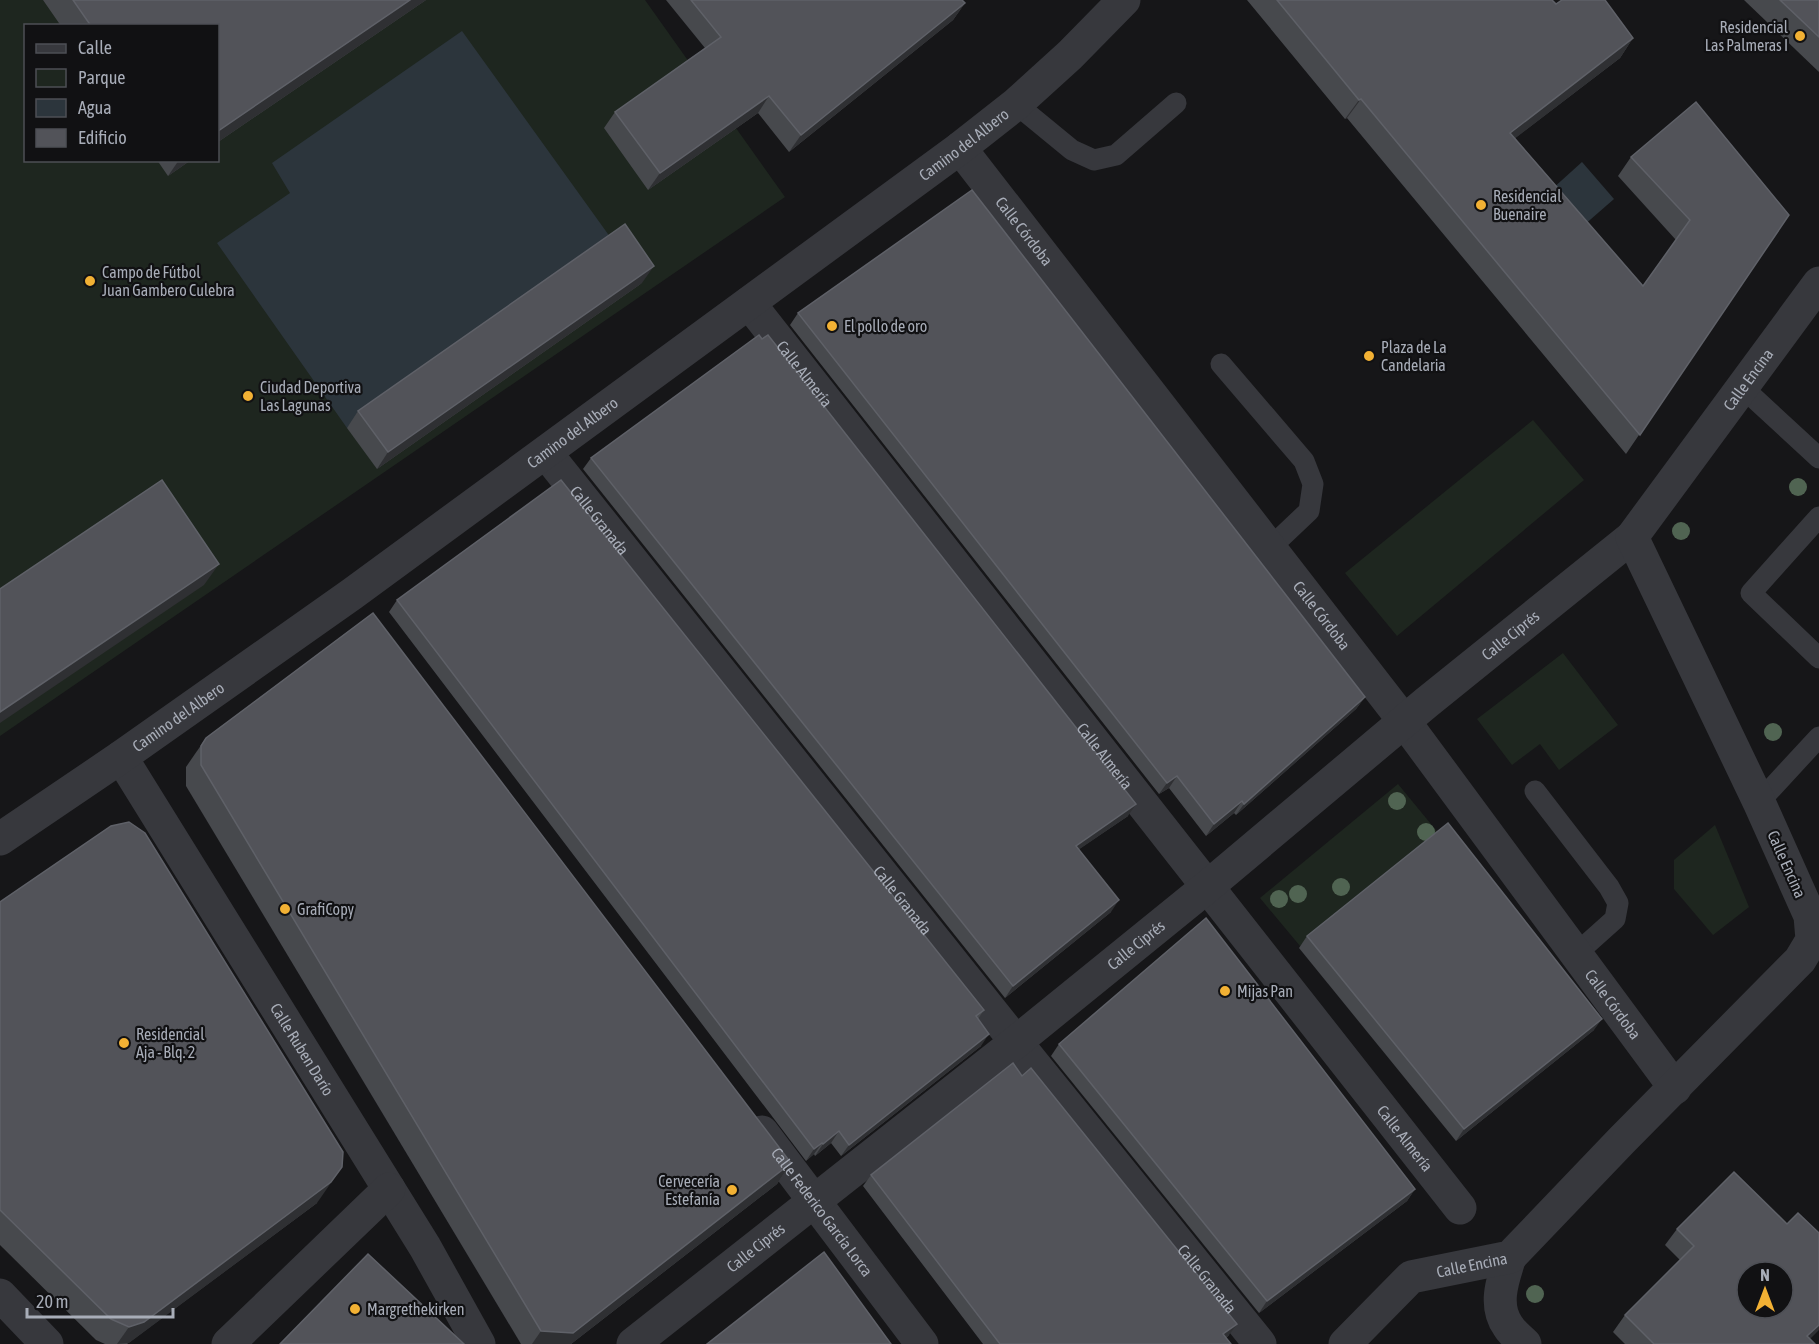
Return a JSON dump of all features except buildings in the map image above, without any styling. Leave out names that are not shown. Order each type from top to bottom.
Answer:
[{"type":"street","name":"Camino del Albero","points":[[0,839],[121,757],[360,604],[546,453],[960,148],[1016,104],[1070,55],[1124,0]]},
{"type":"street","name":"Calle Córdoba","points":[[960,148],[1404,721],[1675,1088]]},
{"type":"street","name":"Calle Encina","points":[[1346,1344],[1411,1277],[1510,1257],[1675,1088],[1810,969],[1812,940],[1810,916],[1759,802],[1632,537],[1819,283]]},
{"type":"street","name":"Calle Almería","points":[[749,303],[1460,1208]]},
{"type":"street","name":"Calle Granada","points":[[546,453],[1260,1344]]},
{"type":"street","name":"Calle Ciprés","points":[[633,1344],[1016,1042],[1207,887],[1404,721],[1632,537]]},
{"type":"street","name":"Calle Ruben Darío","points":[[121,757],[425,1247],[479,1344]]},
{"type":"street","name":"Calle Federico García Lorca","points":[[741,1104],[922,1344]]},
{"type":"street","points":[[228,1344],[389,1189]]},
{"type":"street","points":[[1510,1257],[1499,1305],[1507,1326],[1525,1344]]},
{"type":"street","points":[[0,1296],[47,1344]]},
{"type":"lane","points":[[1016,104],[1072,150],[1094,160],[1116,155],[1176,103]]},
{"type":"lane","points":[[1221,364],[1304,461],[1313,484],[1310,511],[1270,548]]},
{"type":"lane","points":[[1742,387],[1819,458]]},
{"type":"lane","points":[[1819,517],[1751,593],[1819,658]]},
{"type":"lane","points":[[1759,802],[1819,737]]},
{"type":"lane","points":[[1535,791],[1609,887],[1618,903],[1615,920],[1577,953]]},
{"type":"green space","name":"Ciudad Deportiva Las Lagunas","points":[[0,0],[645,0],[785,197],[0,736]]},
{"type":"green space","points":[[1533,420],[1584,480],[1397,636],[1345,573]]},
{"type":"green space","points":[[1563,653],[1618,725],[1559,770],[1540,744],[1512,765],[1477,719]]},
{"type":"green space","points":[[1398,784],[1440,835],[1300,946],[1260,898]]},
{"type":"green space","points":[[1715,825],[1749,907],[1713,935],[1674,889],[1674,860]]},
{"type":"water","points":[[462,31],[613,241],[347,428],[217,243],[290,193],[272,163]]},
{"type":"water","points":[[1582,162],[1614,199],[1583,226],[1551,190]]},
{"type":"place","name":"Residencial Las Palmeras I","points":[[1800,36]]},
{"type":"place","name":"Residencial Buenaire","points":[[1481,205]]},
{"type":"place","name":"Campo de Fútbol Juan Gambero Culebra","points":[[90,281]]},
{"type":"place","name":"El pollo de oro","points":[[832,326]]},
{"type":"place","name":"Plaza de La Candelaria","points":[[1369,356]]},
{"type":"place","name":"Ciudad Deportiva Las Lagunas","points":[[248,396]]},
{"type":"place","name":"GrafiCopy","points":[[285,909]]},
{"type":"place","name":"Mijas Pan","points":[[1225,991]]},
{"type":"place","name":"Residencial Aja - Blq. 2","points":[[124,1043]]},
{"type":"place","name":"Cervecería Estefanía","points":[[732,1190]]},
{"type":"place","name":"Margrethekirken","points":[[355,1309]]}]
